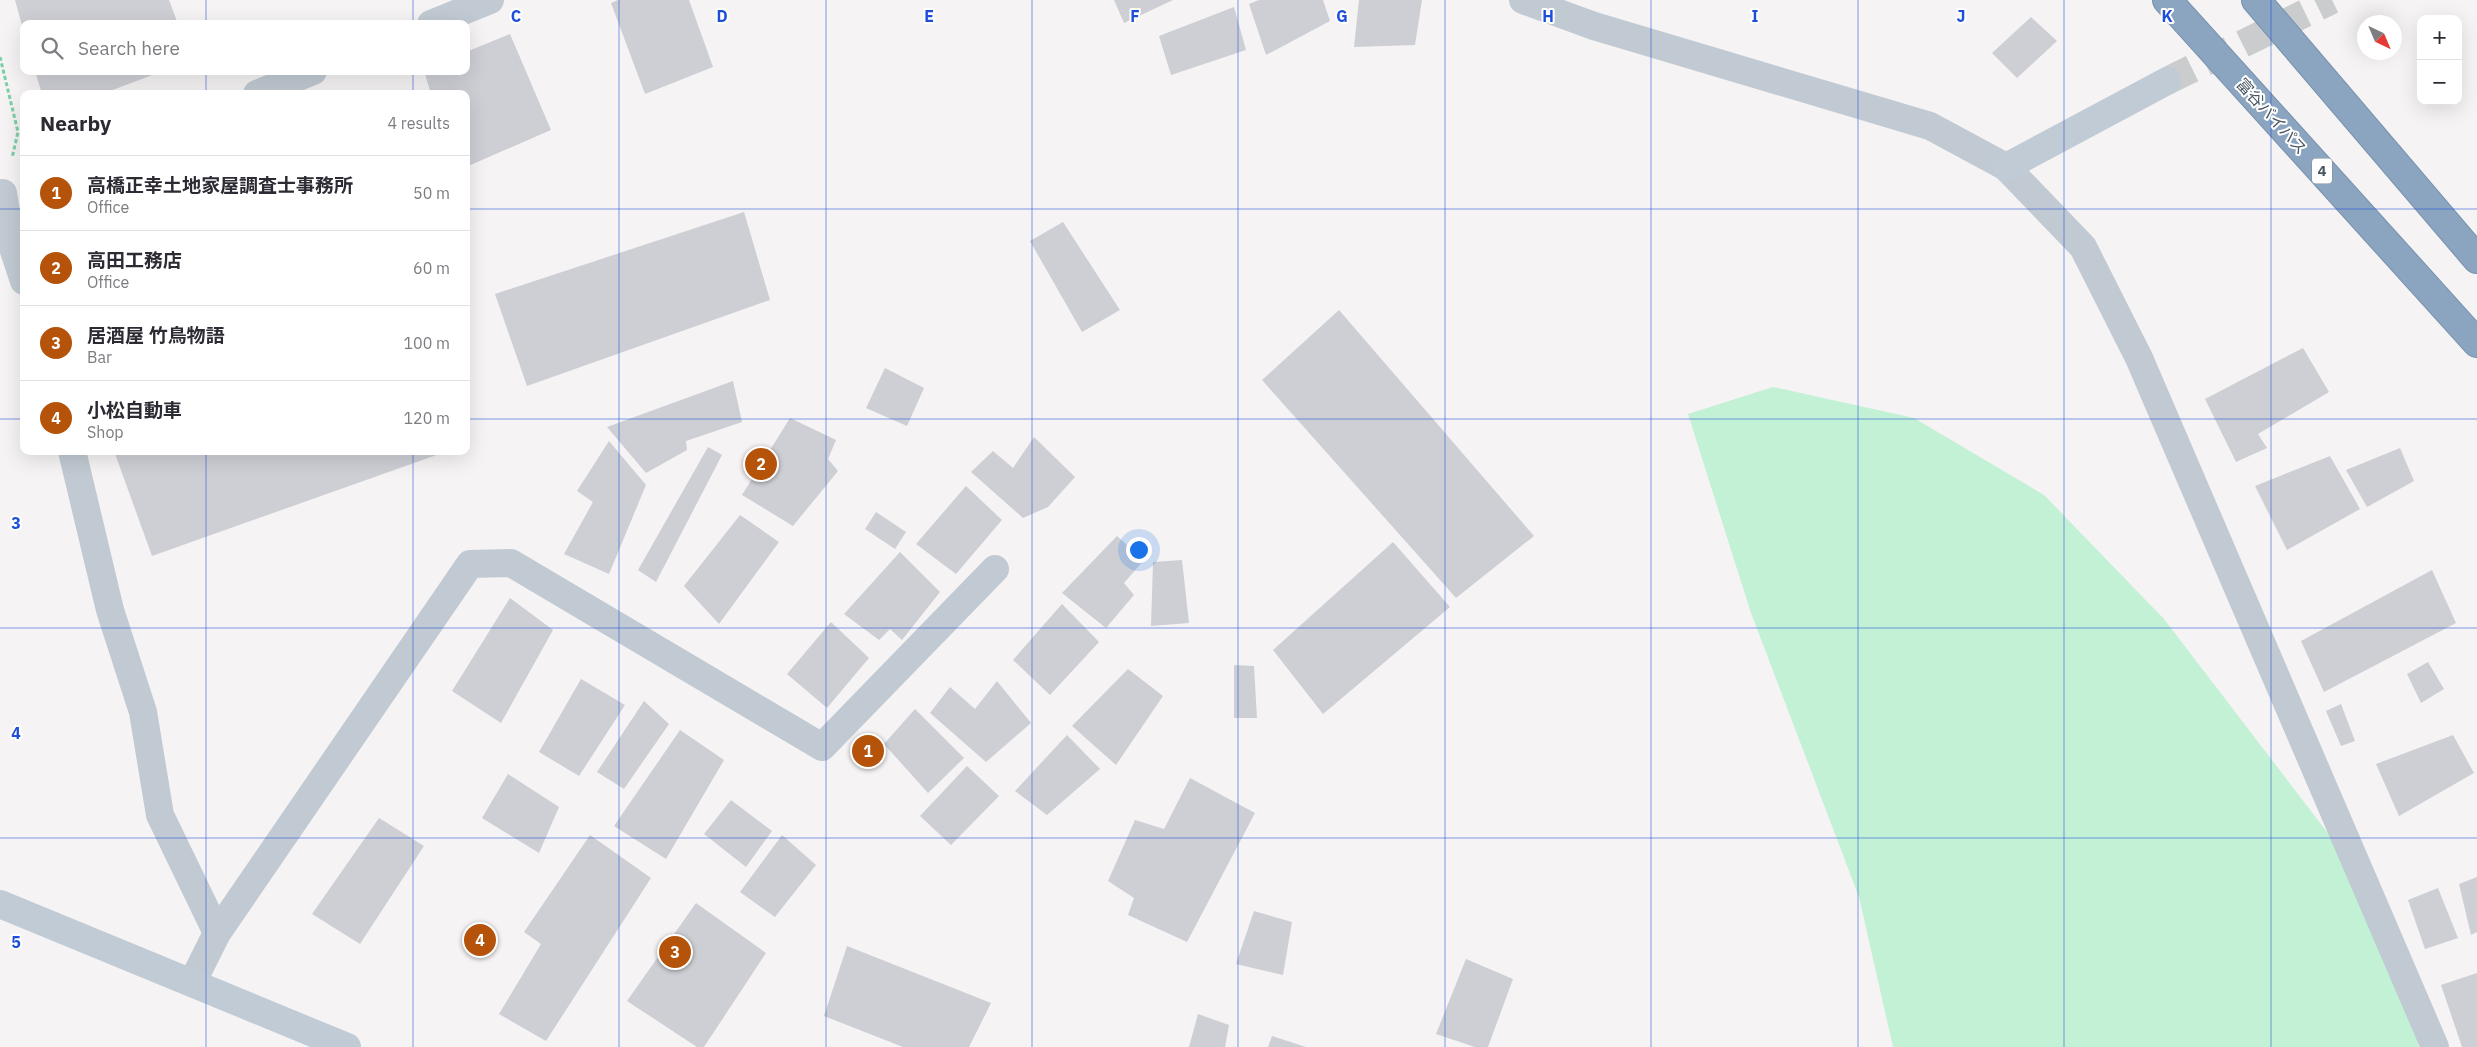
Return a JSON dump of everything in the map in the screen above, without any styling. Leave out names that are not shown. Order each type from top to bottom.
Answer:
[{"type":"highway","name":"富谷バイパス","points":[[2166,0],[2477,343]]},
{"type":"highway","points":[[2256,0],[2477,259]]},
{"type":"street","points":[[441,20],[490,0]]},
{"type":"street","points":[[1523,0],[1594,26],[1930,126],[2006,167],[2083,247],[2139,358],[2436,1047]]},
{"type":"street","points":[[267,90],[303,75]]},
{"type":"street","points":[[2006,167],[2166,81]]},
{"type":"street","points":[[9,190],[11,242],[20,269]]},
{"type":"street","points":[[73,455],[110,610],[143,712],[160,815],[217,933]]},
{"type":"street","points":[[192,983],[217,933],[470,564],[511,563],[822,747],[995,569]]},
{"type":"street","points":[[0,904],[347,1047]]},
{"type":"path","points":[[0,57],[18,132],[9,190]]},
{"type":"green space","points":[[1773,387],[1914,418],[2044,495],[2164,619],[2376,896],[2419,1047],[1893,1047],[1859,897],[1751,613],[1688,414]]},
{"type":"building","points":[[15,0],[169,0],[176,20],[21,20]]},
{"type":"building","points":[[618,0],[689,0],[713,67],[645,94],[611,3]]},
{"type":"building","points":[[1114,0],[1173,0],[1124,23]]},
{"type":"building","points":[[1259,0],[1323,0],[1330,21],[1266,55],[1249,4]]},
{"type":"building","points":[[1359,0],[1422,0],[1415,45],[1354,47]]},
{"type":"building","points":[[1234,7],[1246,50],[1171,75],[1159,36]]},
{"type":"building","points":[[2031,17],[2057,41],[2017,78],[1992,53]]},
{"type":"building","points":[[510,34],[551,130],[470,165],[470,90],[430,90],[425,75],[470,75],[470,50]]},
{"type":"building","points":[[36,75],[152,75],[113,90],[41,90]]},
{"type":"building","points":[[744,212],[770,300],[527,386],[495,294]]},
{"type":"building","points":[[1063,222],[1120,310],[1082,332],[1030,241]]},
{"type":"building","points":[[1339,310],[1534,536],[1456,598],[1262,380]]},
{"type":"building","points":[[2303,348],[2329,392],[2258,434],[2267,448],[2236,462],[2205,399]]},
{"type":"building","points":[[885,368],[924,388],[907,426],[866,408]]},
{"type":"building","points":[[733,381],[742,422],[686,441],[687,450],[646,473],[607,427]]},
{"type":"building","points":[[790,418],[836,440],[828,459],[838,471],[793,526],[742,495]]},
{"type":"building","points":[[1034,437],[1075,477],[1048,507],[1023,518],[971,472],[993,451],[1013,468]]},
{"type":"building","points":[[609,441],[646,485],[609,574],[564,554],[593,502],[577,491]]},
{"type":"building","points":[[708,447],[722,455],[656,582],[638,570]]},
{"type":"building","points":[[2400,448],[2414,481],[2367,507],[2346,470]]},
{"type":"building","points":[[115,455],[437,455],[152,556]]},
{"type":"building","points":[[2330,456],[2360,509],[2287,550],[2255,486]]},
{"type":"building","points":[[966,486],[1002,520],[956,574],[916,544]]},
{"type":"building","points":[[876,512],[906,532],[895,549],[865,529]]},
{"type":"building","points":[[740,515],[779,542],[719,624],[684,586]]},
{"type":"building","points":[[1117,536],[1144,560],[1124,583],[1134,595],[1106,628],[1062,593]]},
{"type":"building","points":[[1393,542],[1450,607],[1323,714],[1273,650]]},
{"type":"building","points":[[900,552],[940,592],[902,640],[890,629],[879,640],[844,614]]},
{"type":"building","points":[[1182,560],[1189,623],[1151,626],[1153,562]]},
{"type":"building","points":[[2432,570],[2456,623],[2324,692],[2301,641]]},
{"type":"building","points":[[510,598],[553,630],[501,723],[452,691]]},
{"type":"building","points":[[1062,604],[1099,642],[1050,695],[1013,660]]},
{"type":"building","points":[[831,622],[869,658],[827,708],[787,674]]},
{"type":"building","points":[[2428,662],[2444,689],[2421,703],[2407,674]]},
{"type":"building","points":[[1234,665],[1254,666],[1257,718],[1234,718]]},
{"type":"building","points":[[1128,669],[1163,696],[1116,765],[1072,726]]},
{"type":"building","points":[[581,679],[625,705],[579,776],[539,752]]},
{"type":"building","points":[[997,681],[1031,723],[986,762],[930,713],[950,687],[975,709]]},
{"type":"building","points":[[644,701],[669,724],[624,789],[597,772]]},
{"type":"building","points":[[2341,704],[2355,741],[2341,746],[2326,711]]},
{"type":"building","points":[[915,709],[964,758],[928,793],[884,744]]},
{"type":"building","points":[[680,730],[724,760],[666,859],[614,826]]},
{"type":"building","points":[[1067,735],[1100,769],[1047,815],[1015,791]]},
{"type":"building","points":[[2453,735],[2474,773],[2399,816],[2376,764]]},
{"type":"building","points":[[967,766],[999,796],[951,845],[920,816]]},
{"type":"building","points":[[508,774],[559,807],[539,853],[482,818]]},
{"type":"building","points":[[1190,778],[1255,813],[1187,942],[1128,915],[1134,898],[1108,881],[1135,820],[1164,829]]},
{"type":"building","points":[[731,800],[772,831],[746,867],[704,834]]},
{"type":"building","points":[[379,818],[424,846],[360,944],[312,914]]},
{"type":"building","points":[[590,835],[651,878],[546,1041],[499,1014],[541,944],[524,932]]},
{"type":"building","points":[[782,835],[816,865],[775,917],[740,892]]},
{"type":"building","points":[[2477,877],[2477,932],[2471,935],[2459,884]]},
{"type":"building","points":[[2438,888],[2458,938],[2425,949],[2408,900]]},
{"type":"building","points":[[696,903],[766,953],[704,1047],[697,1047],[627,1001]]},
{"type":"building","points":[[1254,911],[1292,922],[1283,975],[1236,964]]},
{"type":"building","points":[[847,946],[991,1003],[969,1047],[903,1047],[824,1016]]},
{"type":"building","points":[[1466,959],[1513,979],[1488,1047],[1475,1047],[1436,1034]]},
{"type":"building","points":[[2477,973],[2477,1047],[2462,1047],[2441,985]]},
{"type":"building","points":[[1198,1014],[1229,1025],[1225,1047],[1189,1047]]},
{"type":"building","points":[[1272,1036],[1306,1047],[1268,1047]]},
{"type":"tunnel","points":[[2167,81],[2332,0]]},
{"type":"place","name":"高田工務店","points":[[761,464]]},
{"type":"place","name":"高橋正幸土地家屋調査士事務所","points":[[868,751]]},
{"type":"place","name":"小松自動車","points":[[480,940]]},
{"type":"place","name":"居酒屋 竹鳥物語","points":[[675,952]]}]
